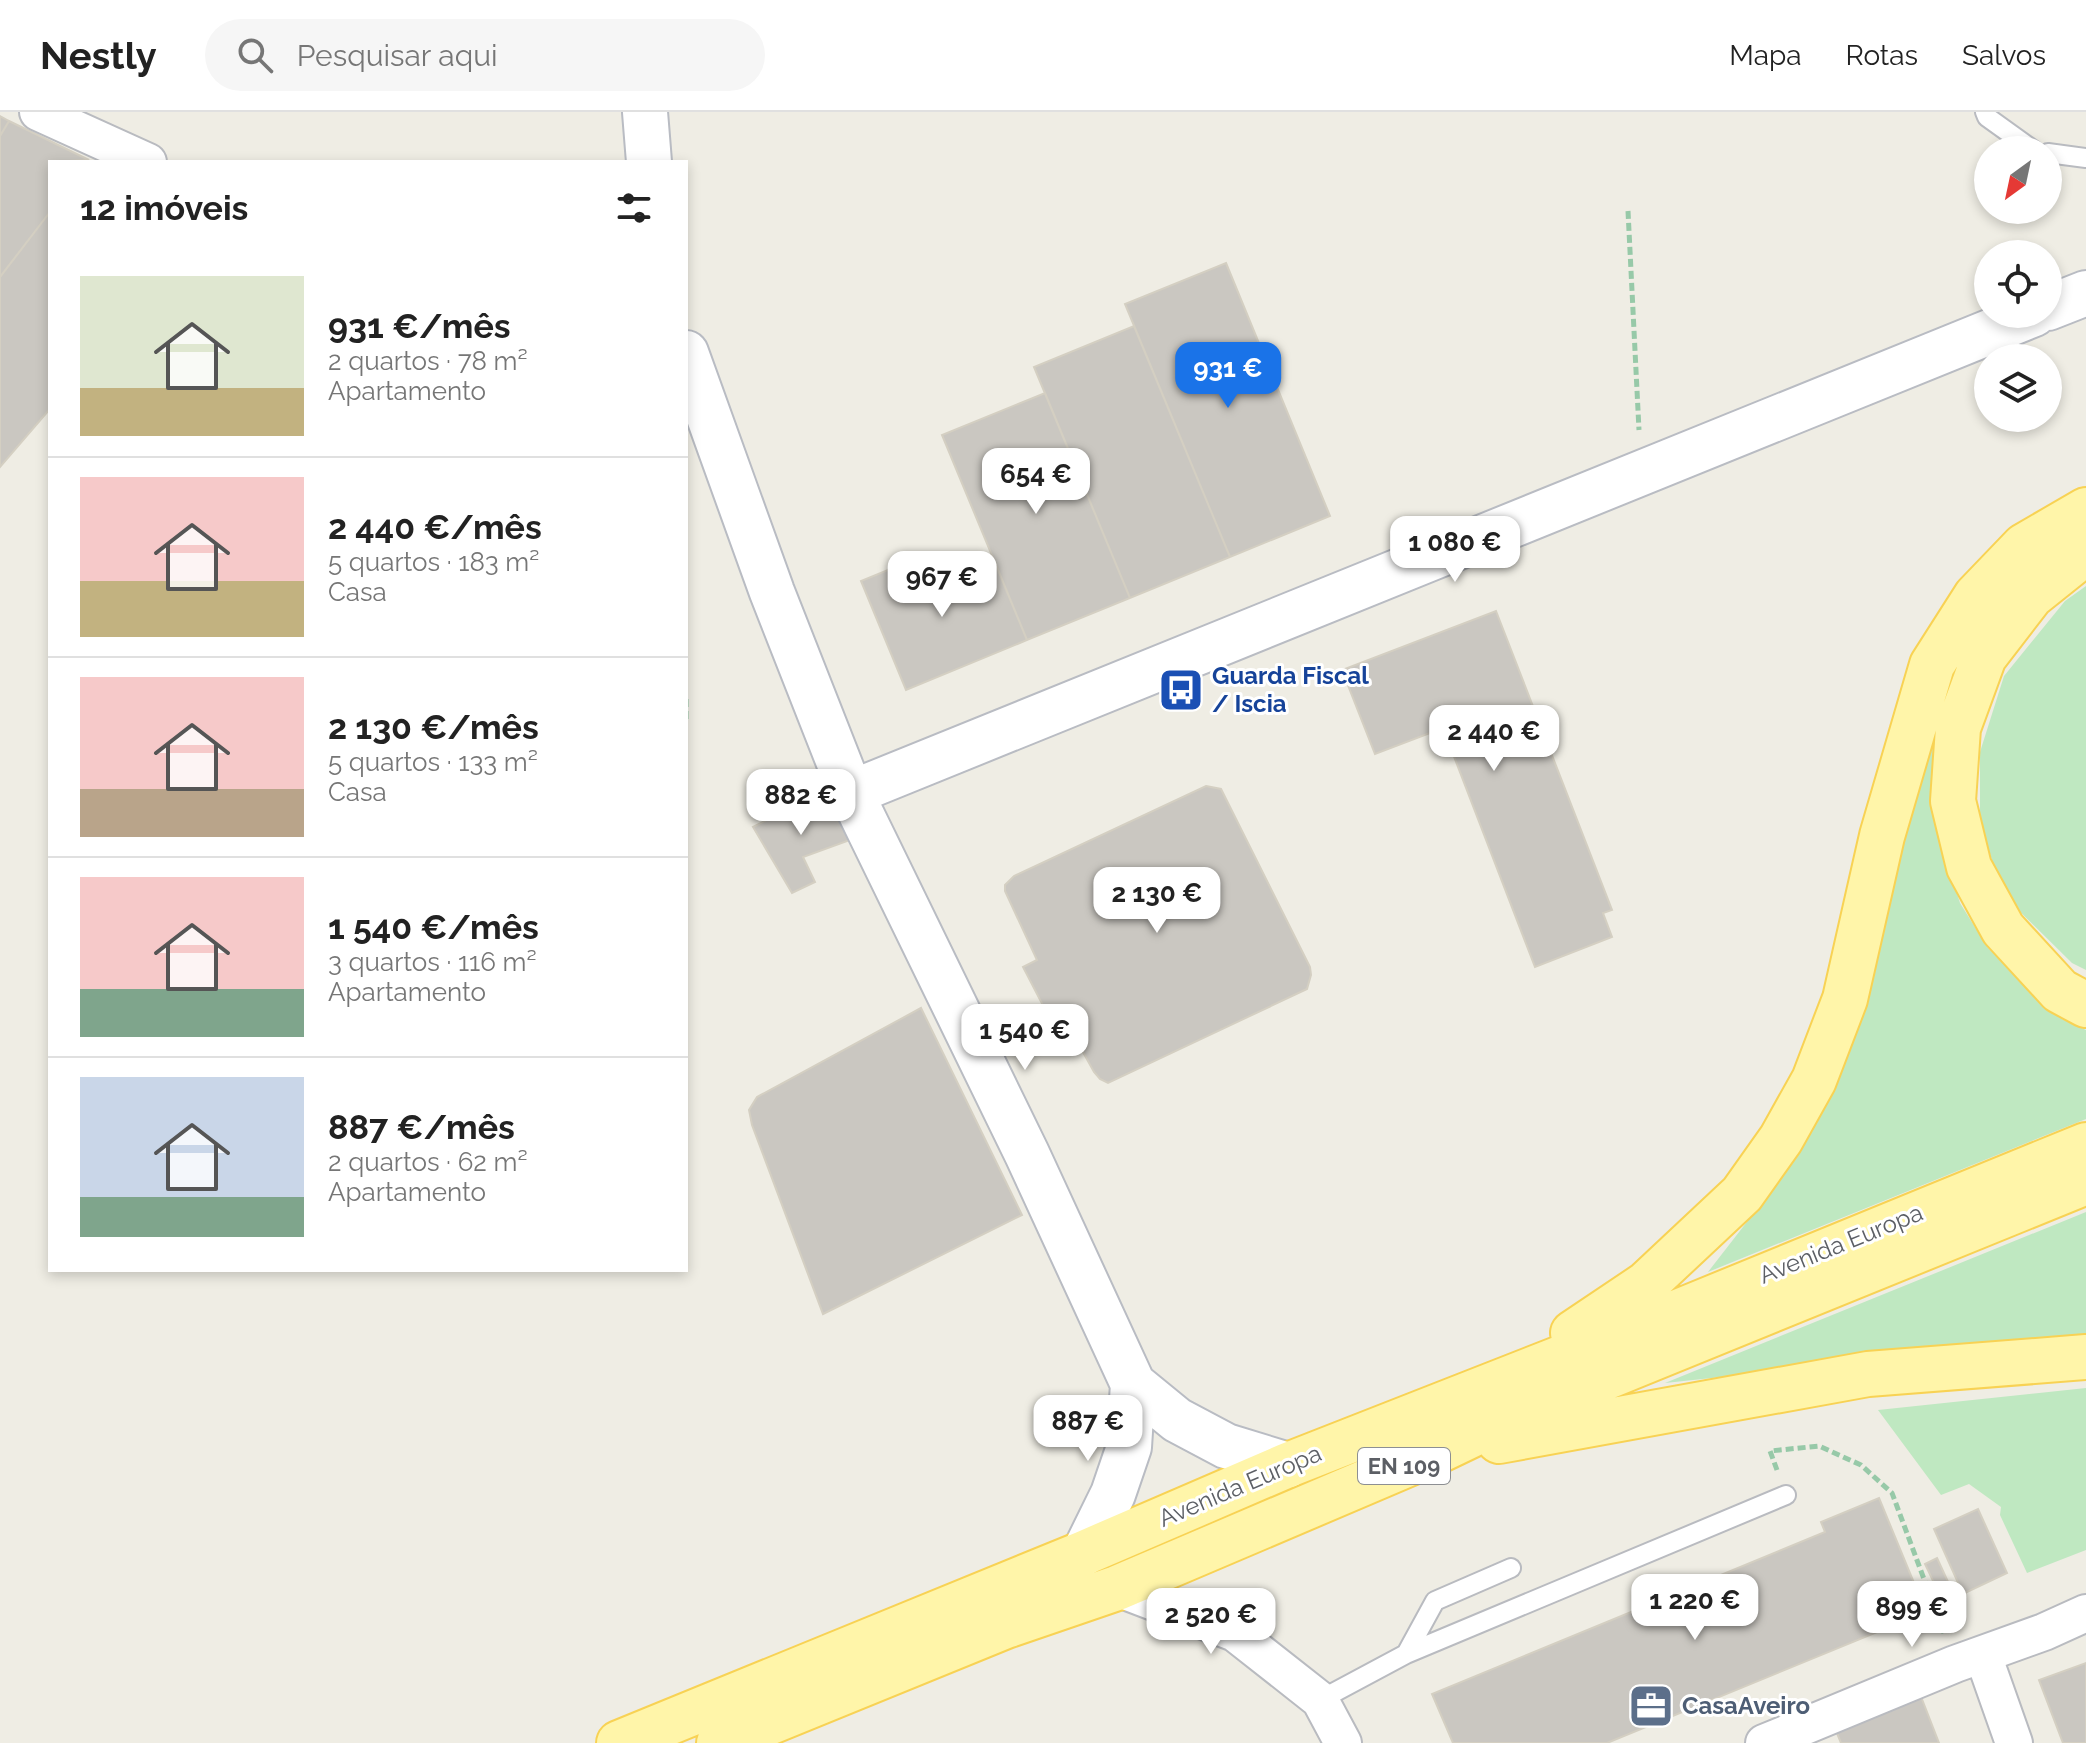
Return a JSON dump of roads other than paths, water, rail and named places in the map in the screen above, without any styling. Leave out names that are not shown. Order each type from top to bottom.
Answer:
[{"type":"main road","points":[[1503,1380],[1646,1284],[1742,1194],[1781,1139],[1814,1080],[1845,999],[1882,836],[1932,665],[1976,596],[2024,546],[2086,510]]},
{"type":"main road","points":[[2086,552],[2031,596],[1984,657],[1958,728],[1953,801],[1969,867],[2003,929],[2060,991],[2086,1005]]},
{"type":"main road","name":"Avenida Europa","points":[[619,1743],[1084,1553],[1288,1465],[1668,1316],[2086,1145]]},
{"type":"main road","name":"Avenida Europa","points":[[719,1743],[1006,1626],[1117,1588],[1434,1453],[1511,1416],[2086,1182]]},
{"type":"main road","points":[[1434,1453],[1868,1374],[2086,1357]]},
{"type":"street","points":[[38,112],[144,160]]},
{"type":"street","points":[[645,112],[649,160]]},
{"type":"street","points":[[2062,302],[2086,293]]},
{"type":"street","points":[[851,793],[1999,328]]},
{"type":"street","points":[[688,359],[772,592],[851,793],[1027,1154],[1133,1384],[1177,1420],[1201,1433],[1226,1446],[1288,1465]]},
{"type":"street","points":[[1084,1553],[1113,1494],[1129,1447],[1133,1384]]},
{"type":"street","points":[[1117,1588],[1235,1633],[1320,1700],[1343,1743]]},
{"type":"street","points":[[1764,1743],[2086,1613]]},
{"type":"street","points":[[1969,1659],[2014,1743]]},
{"type":"lane","points":[[1985,112],[1987,117],[2013,136]]},
{"type":"lane","points":[[2062,155],[2086,158]]},
{"type":"lane","points":[[1320,1700],[1406,1654],[1786,1495]]},
{"type":"lane","points":[[1406,1654],[1435,1601],[1511,1568]]},
{"type":"place","name":"Guarda Fiscal / Iscia","points":[[1181,690]]},
{"type":"place","name":"CasaAveiro","points":[[1651,1706]]}]
